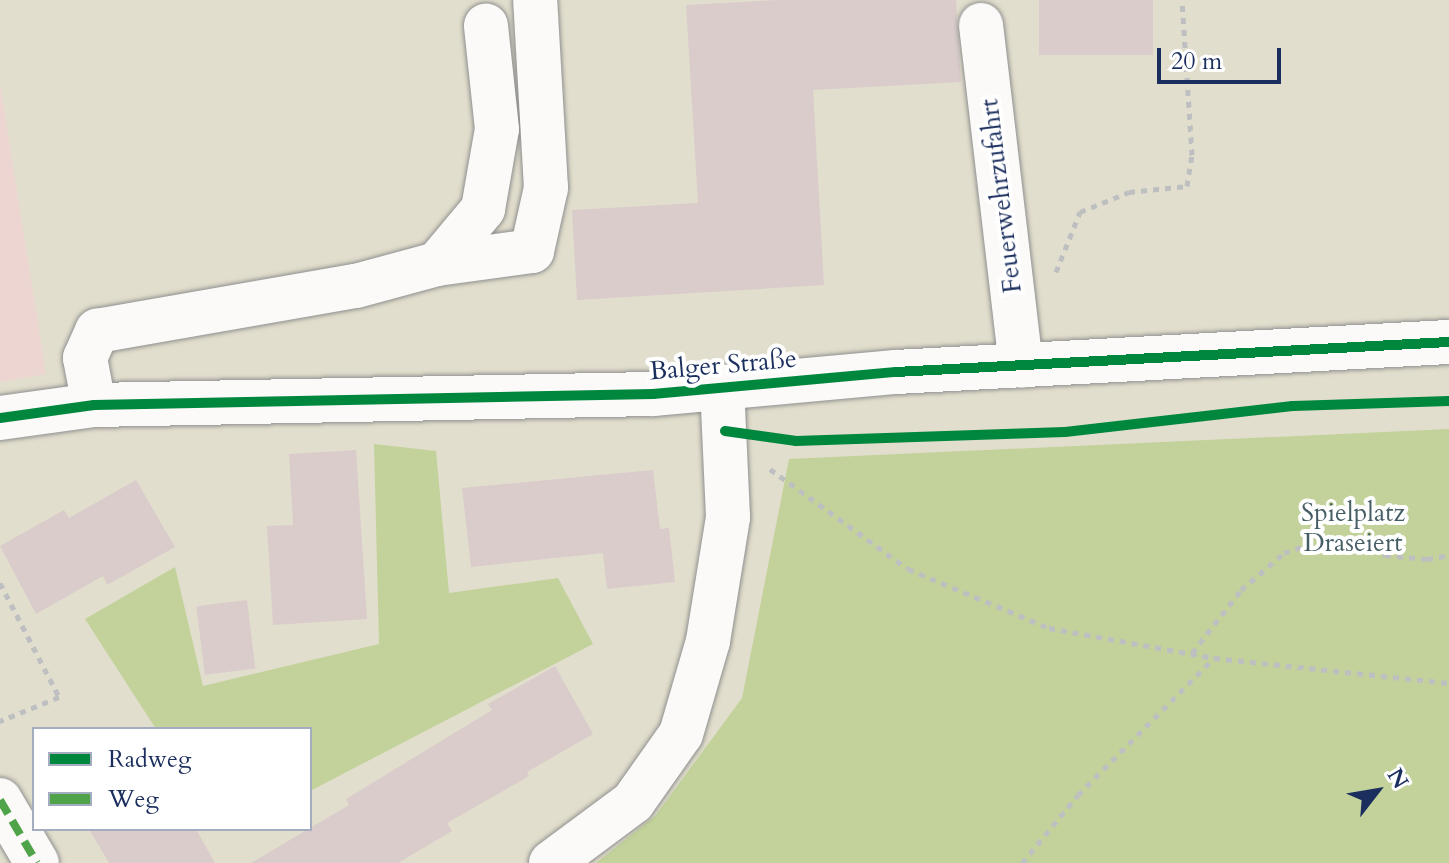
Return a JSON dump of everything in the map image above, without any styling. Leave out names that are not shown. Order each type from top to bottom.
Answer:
[{"type":"street","points":[[94,405],[85,358],[97,331],[356,286],[437,264],[532,251],[546,188],[535,0]]},
{"type":"street","name":"Feuerwehrzufahrt","points":[[981,25],[1021,366]]},
{"type":"street","points":[[437,264],[483,209],[497,129],[486,26]]},
{"type":"street","name":"Balger Straße","points":[[0,418],[94,405],[653,394],[722,386],[1021,366],[1449,342]]},
{"type":"street","points":[[551,863],[633,802],[681,734],[708,641],[728,517],[728,464],[722,386]]},
{"type":"street","points":[[0,800],[37,863]]},
{"type":"path","points":[[1054,280],[1080,212],[1129,192],[1187,186],[1192,155],[1182,0]]},
{"type":"path","points":[[728,464],[769,469],[908,569],[1049,628],[1214,658],[1449,683]]},
{"type":"path","points":[[1192,653],[1241,590],[1284,553],[1324,539],[1351,538],[1385,555],[1427,559],[1449,555]]},
{"type":"path","points":[[0,583],[59,697],[0,721]]},
{"type":"path","points":[[1022,863],[1078,795],[1214,658]]},
{"type":"shaded area","points":[[0,84],[46,374],[0,382]]},
{"type":"green space","name":"Spielplatz Draseiert","points":[[1449,429],[1449,863],[596,863],[656,815],[742,698],[789,459]]},
{"type":"green space","points":[[374,444],[436,451],[449,593],[558,578],[593,644],[312,790],[312,727],[155,727],[85,619],[175,567],[203,686],[379,644]]},
{"type":"building","points":[[778,0],[956,0],[961,82],[813,90],[824,285],[577,300],[572,210],[698,203],[686,5]]},
{"type":"building","points":[[1039,0],[1153,0],[1153,55],[1039,55]]},
{"type":"building","points":[[356,450],[367,619],[273,625],[267,526],[293,525],[289,454]]},
{"type":"building","points":[[653,470],[660,529],[669,528],[675,582],[607,589],[603,553],[471,567],[462,488]]},
{"type":"building","points":[[136,480],[175,547],[107,585],[103,576],[36,614],[0,546],[64,510],[69,518]]},
{"type":"building","points":[[247,600],[255,668],[205,675],[196,606]]},
{"type":"building","points":[[555,666],[593,734],[527,772],[529,776],[447,823],[452,831],[398,863],[251,863],[305,831],[312,831],[312,827],[349,805],[346,799],[492,710],[488,704]]},
{"type":"building","points":[[90,831],[197,831],[215,863],[109,863]]},
{"type":"marked path","points":[[0,800],[37,863]]},
{"type":"cycle path","points":[[0,418],[94,405],[653,394],[896,372],[1449,342]]},
{"type":"cycle path","points":[[725,431],[796,441],[1065,432],[1293,406],[1449,401]]}]
